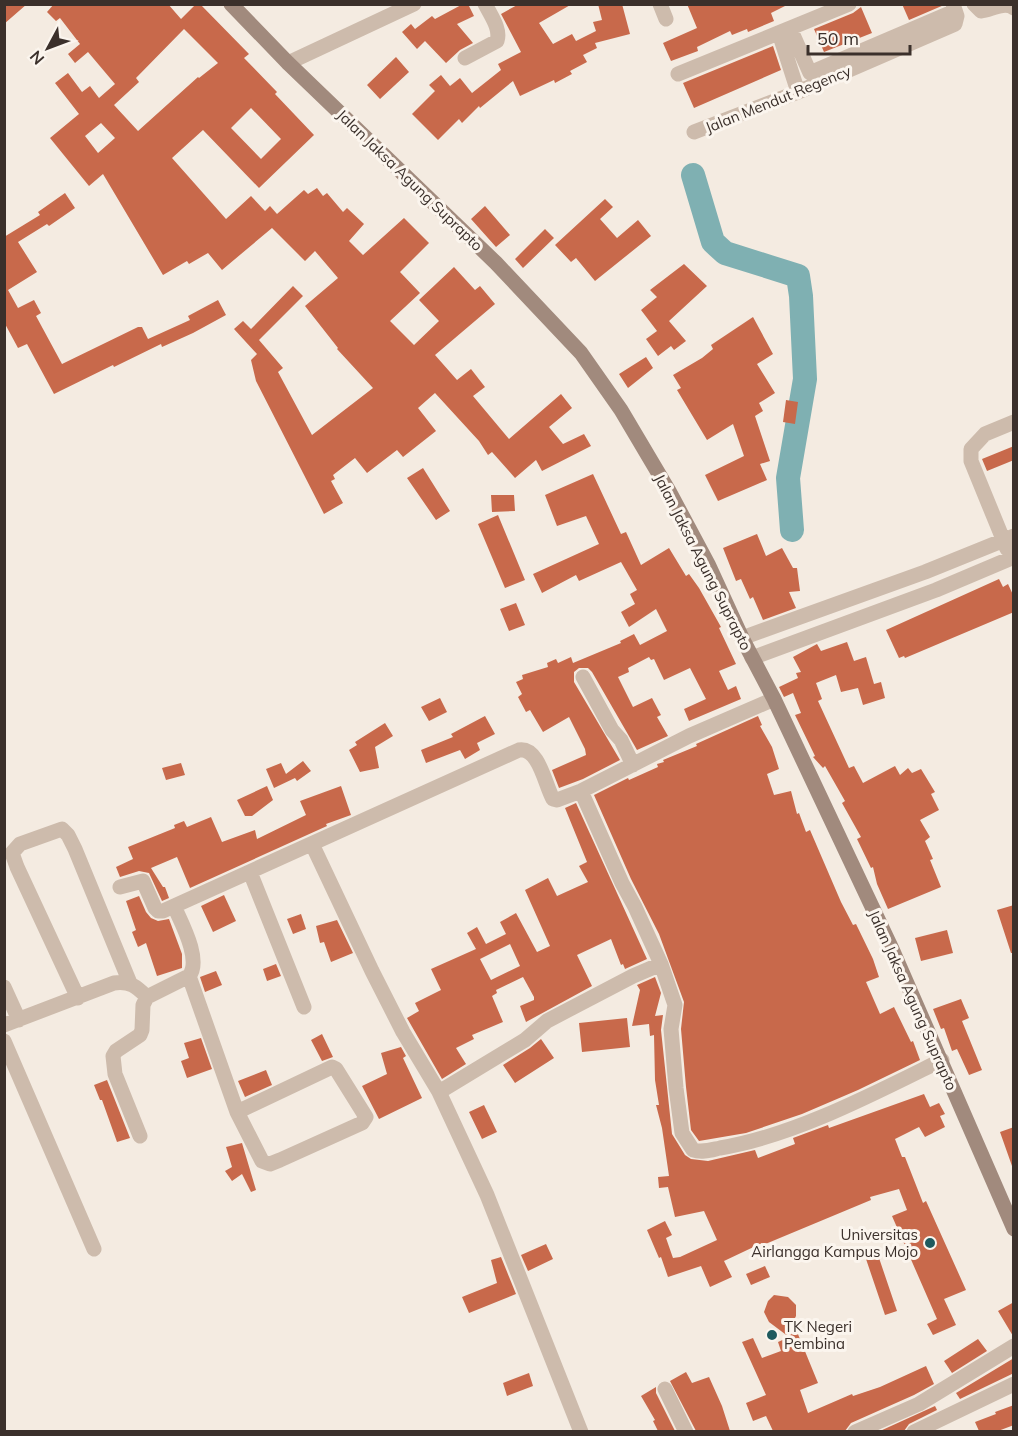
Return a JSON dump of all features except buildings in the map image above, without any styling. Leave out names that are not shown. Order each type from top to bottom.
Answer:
[{"type":"main road","name":"Jalan Jaksa Agung Suprapto","points":[[231,4],[288,63],[496,263],[581,353],[621,410],[669,491],[708,564],[742,638],[774,699],[1009,1205],[1014,1229]]},
{"type":"street","points":[[288,63],[414,4]]},
{"type":"street","points":[[465,58],[497,41],[499,37],[499,32],[485,4]]},
{"type":"street","points":[[660,4],[666,19]]},
{"type":"street","points":[[678,74],[849,4]]},
{"type":"street","points":[[974,4],[981,11],[1002,5],[1014,8]]},
{"type":"street","name":"Jalan Mendut Regency","points":[[694,132],[796,86],[955,24],[954,8],[809,73],[784,31]]},
{"type":"street","points":[[784,31],[796,86]]},
{"type":"street","points":[[796,86],[809,73]]},
{"type":"street","points":[[752,658],[936,590],[1012,558],[1009,538],[971,461],[971,449],[985,434],[1014,422]]},
{"type":"street","points":[[742,638],[1009,538]]},
{"type":"street","points":[[835,605],[842,625]]},
{"type":"street","points":[[583,677],[612,730],[621,740],[633,765]]},
{"type":"street","points":[[120,887],[142,880],[158,911],[174,906],[524,749],[531,752],[536,760],[552,799],[560,799],[581,791],[689,736],[774,699]]},
{"type":"street","points":[[581,791],[621,883],[635,907],[661,964],[675,1005],[671,1029],[682,1133],[693,1150],[700,1152],[740,1145],[786,1130],[858,1101],[942,1060]]},
{"type":"street","points":[[78,998],[12,852],[20,844],[62,829],[68,835],[130,983],[147,997]]},
{"type":"street","points":[[312,844],[393,1012],[439,1092],[491,1204],[581,1431]]},
{"type":"street","points":[[250,872],[304,1007]]},
{"type":"street","points":[[140,1136],[115,1074],[112,1056],[140,1035],[143,1005],[147,997],[189,976],[192,972],[191,948],[174,906]]},
{"type":"street","points":[[439,1092],[525,1040],[547,1021],[661,964]]},
{"type":"street","points":[[189,976],[237,1112],[259,1156],[266,1164],[280,1160],[362,1123],[366,1117],[336,1069],[332,1067],[237,1112]]},
{"type":"street","points":[[4,987],[12,1023],[114,983],[130,983]]},
{"type":"street","points":[[4,1041],[94,1249]]},
{"type":"street","points":[[855,1431],[919,1404],[1014,1346]]},
{"type":"street","points":[[914,1431],[1013,1386]]},
{"type":"street","points":[[664,1389],[686,1431]]},
{"type":"waterway","points":[[693,175],[713,242],[725,253],[798,276],[805,379],[788,478],[792,530]]},
{"type":"place","name":"Universitas Airlangga Kampus Mojo","points":[[930,1243]]},
{"type":"place","name":"TK Negeri Pembina","points":[[772,1335]]}]
